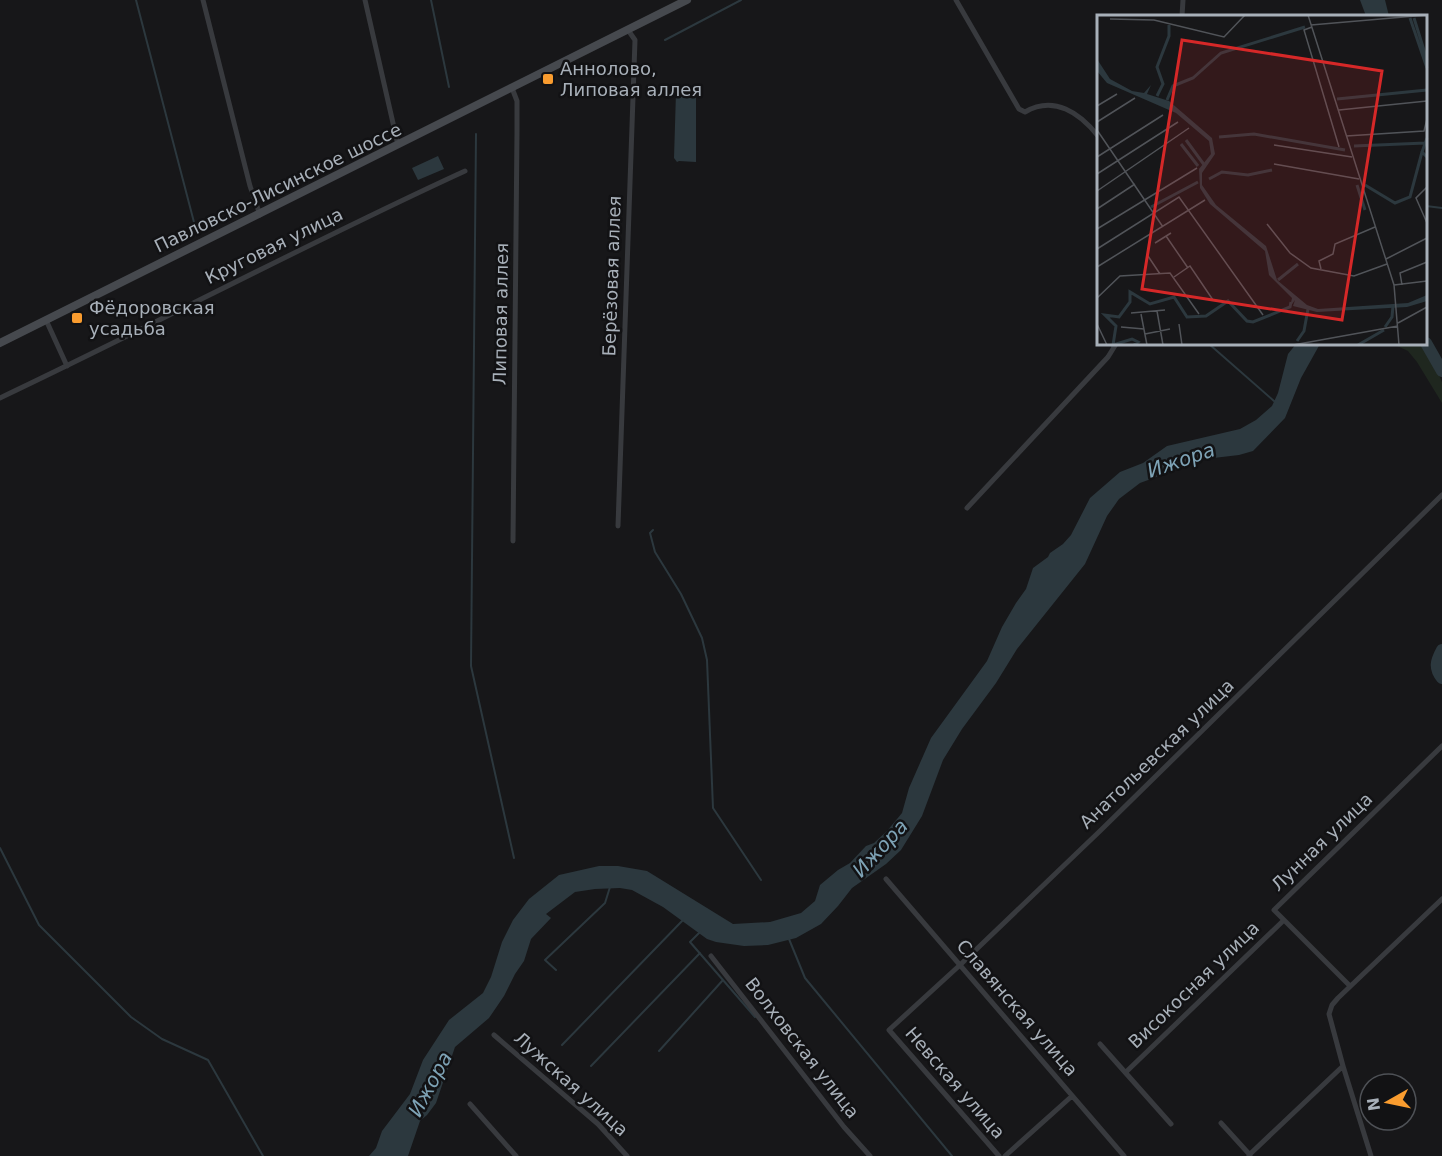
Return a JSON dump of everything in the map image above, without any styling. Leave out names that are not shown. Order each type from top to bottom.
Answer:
[{"type":"main road","name":"Павловско-Лисинское шоссе","points":[[0,343],[687,0]]},
{"type":"street","points":[[203,0],[250,186],[260,215]]},
{"type":"street","points":[[365,0],[398,145]]},
{"type":"street","points":[[956,0],[1019,109],[1026,112],[1041,105],[1066,109],[1083,120],[1097,135]]},
{"type":"street","points":[[1182,15],[1183,0]]},
{"type":"street","name":"Берёзовая аллея","points":[[618,526],[634,40],[628,30]]},
{"type":"street","name":"Липовая аллея","points":[[512,88],[517,101],[513,541]]},
{"type":"street","name":"Круговая улица","points":[[0,398],[146,328],[288,255],[465,171]]},
{"type":"street","points":[[46,320],[67,366]]},
{"type":"street","points":[[967,508],[1108,357],[1115,345]]},
{"type":"street","name":"Анатольевская улица","points":[[889,1030],[960,965],[1442,495]]},
{"type":"street","name":"Лунная улица","points":[[1350,986],[1274,910],[1442,746]]},
{"type":"street","name":"Славянская улица","points":[[886,879],[1124,1156]]},
{"type":"street","points":[[1371,1156],[1342,1066],[1329,1014],[1332,1005],[1350,986],[1442,898]]},
{"type":"street","name":"Високосная улица","points":[[1126,1072],[1284,920]]},
{"type":"street","name":"Волховская улица","points":[[711,956],[844,1127],[870,1156]]},
{"type":"street","name":"Невская улица","points":[[889,1030],[999,1156]]},
{"type":"street","name":"Лужская улица","points":[[494,1035],[598,1124],[627,1156]]},
{"type":"street","points":[[1100,1044],[1171,1124]]},
{"type":"street","points":[[1221,1123],[1250,1155],[1342,1066]]},
{"type":"street","points":[[1005,1156],[1072,1096]]},
{"type":"street","points":[[470,1104],[516,1156]]},
{"type":"shaded area","points":[[1395,345],[1422,345],[1442,382],[1442,403],[1417,362],[1408,351]]},
{"type":"water","points":[[1360,0],[1385,0],[1389,15],[1366,15]]},
{"type":"water","points":[[679,90],[696,92],[696,162],[677,162],[674,158],[676,92]]},
{"type":"water","points":[[438,156],[444,169],[418,180],[412,168]]},
{"type":"water","name":"Ижора","points":[[1295,345],[1319,345],[1301,378],[1285,418],[1253,451],[1205,459],[1140,483],[1119,499],[1107,516],[1085,564],[1017,649],[996,683],[962,729],[943,760],[922,816],[901,850],[886,864],[852,888],[821,924],[796,938],[768,945],[744,946],[707,939],[663,907],[632,890],[620,888],[575,892],[546,914],[551,918],[531,939],[524,961],[489,1018],[455,1047],[436,1103],[420,1121],[408,1156],[369,1156],[376,1148],[382,1131],[410,1094],[423,1060],[449,1020],[483,993],[491,977],[502,942],[513,920],[529,899],[559,875],[599,866],[618,866],[647,871],[733,924],[770,922],[801,913],[815,901],[820,885],[850,863],[866,846],[874,843],[902,813],[909,788],[931,738],[987,661],[1002,627],[1026,589],[1033,568],[1071,535],[1090,498],[1120,472],[1143,463],[1167,446],[1240,429],[1256,420],[1272,406],[1278,393],[1288,354]]},
{"type":"waterway","points":[[136,0],[195,226]]},
{"type":"waterway","points":[[431,0],[449,87]]},
{"type":"waterway","points":[[665,40],[741,0]]},
{"type":"waterway","points":[[476,134],[471,666],[514,858]]},
{"type":"waterway","points":[[1427,206],[1442,208]]},
{"type":"waterway","points":[[1210,345],[1274,401]]},
{"type":"waterway","points":[[1427,345],[1442,371]]},
{"type":"waterway","points":[[653,530],[650,533],[655,552],[681,594],[702,638],[707,660],[713,808],[761,880]]},
{"type":"waterway","points":[[1442,650],[1437,664],[1442,678]]},
{"type":"waterway","points":[[0,848],[39,925],[131,1017],[162,1039],[208,1060],[263,1156]]},
{"type":"waterway","points":[[556,970],[545,960],[605,903],[610,887]]},
{"type":"waterway","points":[[562,1045],[683,920]]},
{"type":"waterway","points":[[701,931],[690,942],[755,1017]]},
{"type":"waterway","points":[[789,939],[805,978],[952,1156]]},
{"type":"waterway","points":[[591,1066],[700,953]]},
{"type":"waterway","points":[[659,1051],[723,980]]},
{"type":"place","name":"Аннолово, Липовая аллея","points":[[548,79]]},
{"type":"place","name":"Фёдоровская усадьба","points":[[77,318]]}]
